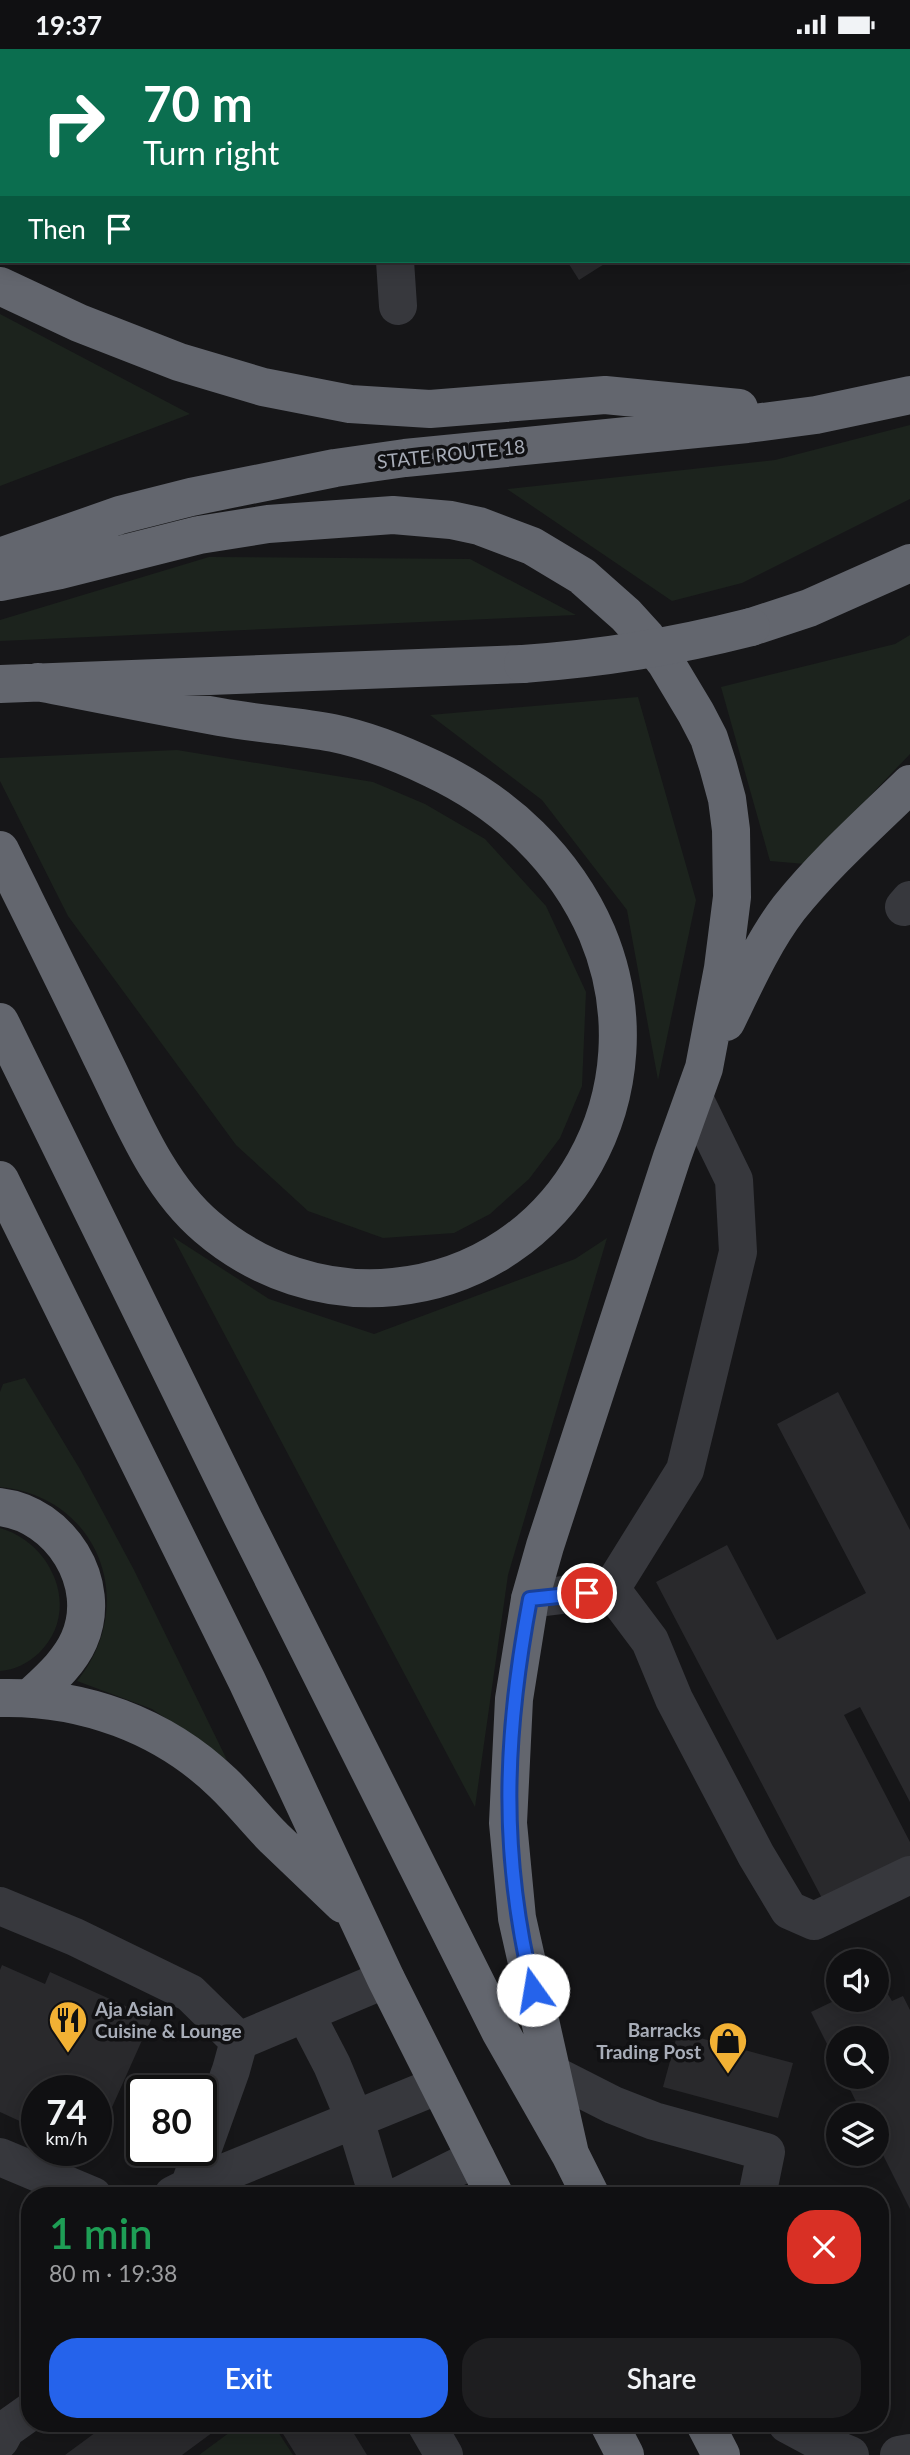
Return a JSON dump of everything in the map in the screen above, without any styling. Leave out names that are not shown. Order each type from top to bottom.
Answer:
[{"type":"highway","points":[[0,286],[79,323],[179,362],[262,387],[350,404],[430,409],[606,395],[816,415]]},
{"type":"highway","name":"STATE ROUTE 18","points":[[0,557],[120,515],[191,497],[335,468],[405,458],[816,415],[910,395]]},
{"type":"highway","points":[[0,582],[60,570],[199,535],[268,524],[393,515],[423,516],[479,526],[532,546],[582,576],[626,615],[666,663],[709,739],[727,799],[731,830],[732,897],[723,968],[699,1083],[568,1473],[530,1599],[514,1699],[508,1823],[517,1917],[570,2154]]},
{"type":"highway","points":[[0,684],[595,659],[645,651],[751,627],[809,608],[910,563]]},
{"type":"highway","points":[[0,850],[141,1135],[168,1184],[206,1226],[247,1255],[300,1279],[337,1287],[378,1289],[435,1281],[488,1259],[534,1227],[558,1204],[592,1151],[612,1090],[617,1061],[619,1029],[614,995],[598,935],[584,907],[548,853],[522,828],[464,786],[433,769],[335,734],[222,717],[38,682]]},
{"type":"highway","points":[[699,1083],[759,957],[789,909],[910,784]]},
{"type":"highway","points":[[0,1022],[238,1508],[500,2031],[586,2187]]},
{"type":"highway","points":[[0,1180],[247,1681],[386,1979],[490,2187]]},
{"type":"highway","points":[[0,1507],[35,1517],[61,1538],[76,1563],[85,1591],[84,1625],[79,1641],[61,1668],[15,1698]]},
{"type":"highway","points":[[15,1698],[83,1706],[107,1713],[174,1745],[222,1782],[272,1836],[360,1920]]},
{"type":"highway","points":[[613,2432],[625,2455]]},
{"type":"highway","points":[[709,2432],[721,2455]]},
{"type":"street","points":[[395,263],[398,306]]},
{"type":"street","points":[[611,1589],[685,1469],[738,1252],[734,1181],[699,1083]]},
{"type":"street","points":[[530,1599],[611,1589]]},
{"type":"street","points":[[611,1589],[650,1641],[674,1699],[756,1855],[789,1910],[814,1921],[910,1875]]},
{"type":"street","points":[[0,1906],[87,1943],[190,1993],[239,2041]]},
{"type":"street","points":[[239,2041],[386,1979]]},
{"type":"street","points":[[305,2013],[332,2065],[355,2120],[375,2187]]},
{"type":"street","points":[[181,2187],[231,2070],[239,2041]]},
{"type":"street","points":[[552,2074],[613,2105],[654,2121],[766,2152],[759,2187]]},
{"type":"street","points":[[191,2187],[439,2085]]},
{"type":"street","points":[[0,2157],[72,2187]]},
{"type":"street","points":[[417,2187],[476,2158]]},
{"type":"street","points":[[0,2440],[6,2429],[21,2418]]},
{"type":"street","points":[[431,2432],[444,2455]]},
{"type":"street","points":[[802,2432],[850,2455]]},
{"type":"street","points":[[899,2455],[910,2453]]},
{"type":"shaded area","points":[[0,314],[190,414],[0,486]]},
{"type":"shaded area","points":[[910,425],[910,499],[742,583],[672,601],[507,489],[775,460]]},
{"type":"shaded area","points":[[209,557],[470,559],[576,615],[0,641],[0,620]]},
{"type":"shaded area","points":[[910,635],[910,754],[805,864],[770,861],[721,687],[895,644]]},
{"type":"shaded area","points":[[638,697],[696,900],[658,1080],[627,910],[542,800],[430,715]]},
{"type":"shaded area","points":[[177,750],[373,782],[425,804],[485,839],[546,906],[586,992],[582,1086],[560,1138],[529,1179],[490,1214],[454,1233],[383,1238],[308,1211],[236,1145],[68,916],[0,781],[0,758]]},
{"type":"shaded area","points":[[173,1237],[269,1299],[374,1334],[575,1259],[607,1238],[508,1575],[475,1807]]},
{"type":"shaded area","points":[[25,1378],[81,1471],[134,1570],[227,1760],[152,1709],[77,1681],[96,1651],[105,1620],[106,1589],[99,1559],[85,1533],[63,1511],[35,1495],[0,1487],[0,1392],[3,1384]]},
{"type":"shaded area","points":[[0,1528],[19,1536],[47,1563],[60,1599],[52,1636],[39,1653],[21,1665],[0,1671]]},
{"type":"shaded area","points":[[230,2432],[278,2432],[293,2455],[199,2455]]},
{"type":"building","points":[[568,263],[606,263],[579,280]]},
{"type":"building","points":[[838,1392],[910,1530],[910,1802],[860,1707],[844,1715],[910,1842],[910,1856],[824,1902],[656,1582],[727,1545],[777,1640],[866,1593],[777,1424]]},
{"type":"building","name":"Aja Asian Cuisine & Lounge","points":[[2,1965],[45,1984],[50,1972],[152,2018],[112,2107],[112,2075],[21,2075],[21,2122],[0,2112]]},
{"type":"building","points":[[889,1996],[892,2001],[903,1996],[910,2010],[910,2209],[888,2166],[889,2103],[857,2103],[850,2089],[889,2089],[889,2026],[826,2026],[826,2042],[811,2012],[826,2005],[826,2012],[889,2012]]},
{"type":"building","name":"Barracks Trading Post","points":[[678,2032],[793,2063],[778,2118],[663,2087]]},
{"type":"building","points":[[96,2432],[213,2432],[182,2455],[65,2455]]},
{"type":"building","points":[[282,2432],[353,2432],[367,2455],[296,2455]]},
{"type":"place","name":"Aja Asian Cuisine & Lounge","points":[[68,2054]]},
{"type":"place","name":"Barracks Trading Post","points":[[728,2075]]},
{"type":"route","points":[[533,1990],[517,1917],[508,1823],[514,1699],[530,1599],[587,1593]]}]
